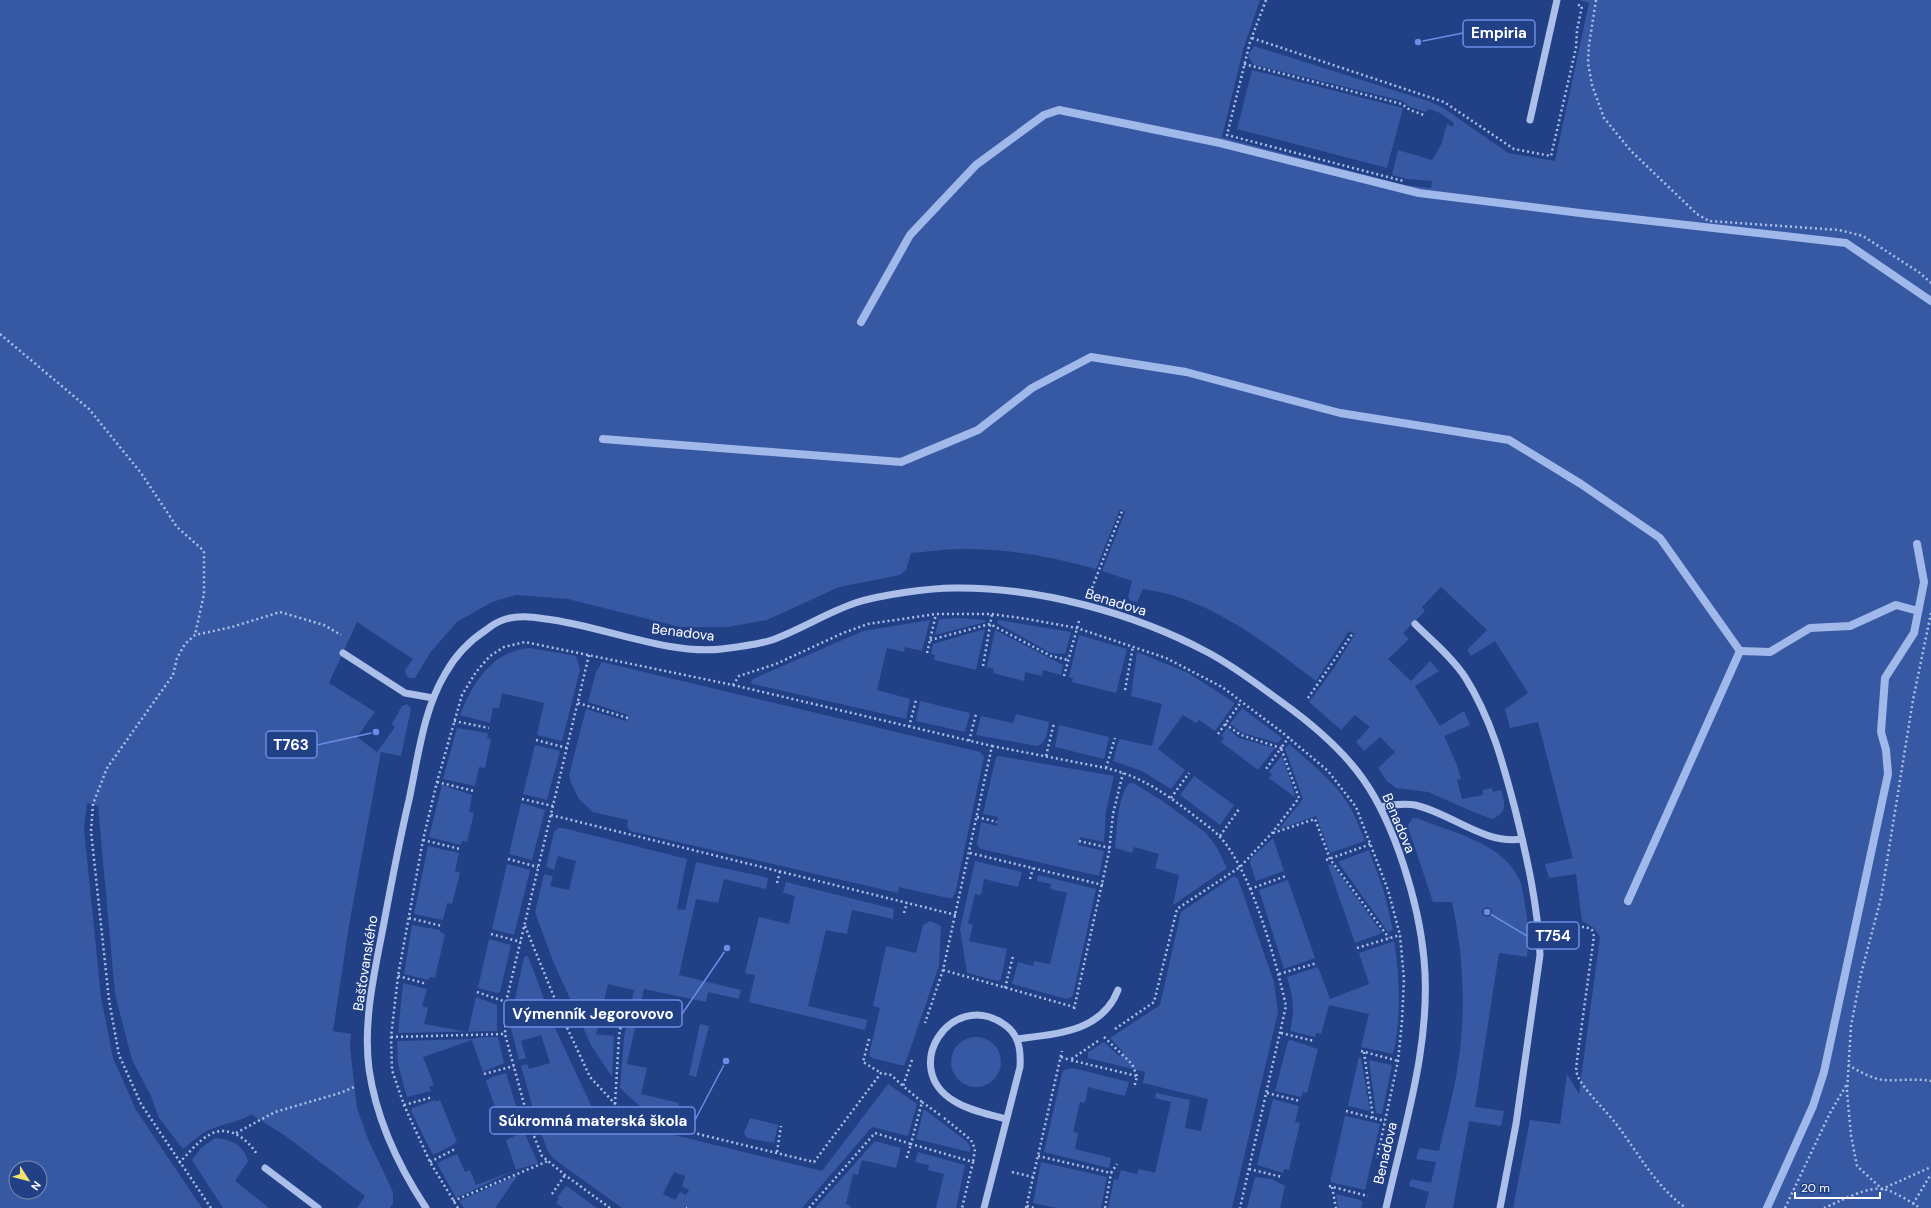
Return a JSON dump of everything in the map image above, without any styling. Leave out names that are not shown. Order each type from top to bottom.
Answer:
[{"type":"street","points":[[1530,120],[1557,0]]},
{"type":"street","name":"Benadova","points":[[428,714],[433,698],[444,674],[458,654],[481,633],[504,620],[519,616],[565,622],[654,642],[711,650],[771,640],[858,602],[951,588],[996,590],[1047,596],[1085,606],[1169,633],[1208,652],[1235,668],[1297,713],[1334,746],[1361,775],[1381,807],[1395,841],[1414,907],[1424,956],[1425,994],[1424,1030],[1417,1074],[1386,1208]]},
{"type":"street","points":[[1415,624],[1447,655],[1464,676],[1478,699],[1492,730],[1501,756],[1522,839],[1539,928],[1540,955],[1516,1124],[1500,1208]]},
{"type":"street","points":[[343,653],[405,693],[433,698]]},
{"type":"street","name":"Bašťovanského","points":[[422,1206],[378,1112],[369,1066],[368,1023],[373,980],[399,846],[428,714]]},
{"type":"street","points":[[1381,807],[1399,804],[1413,805],[1430,809],[1498,839],[1511,841],[1522,839]]},
{"type":"street","points":[[1017,1039],[1066,1033],[1103,1012],[1113,1003],[1118,990]]},
{"type":"street","points":[[984,1208],[1020,1067],[1021,1057],[1017,1039],[1008,1027],[1000,1021],[992,1017],[974,1015],[956,1019],[939,1036],[931,1052],[931,1072],[934,1082],[946,1096],[961,1105],[1006,1119]]},
{"type":"street","points":[[265,1168],[318,1208]]},
{"type":"path","points":[[1266,0],[1244,64],[1226,135],[1403,181]]},
{"type":"path","points":[[1596,0],[1589,45],[1588,63],[1592,85],[1604,118],[1630,151],[1697,214],[1709,221],[1839,230],[1863,236],[1920,273],[1931,283]]},
{"type":"path","points":[[1252,38],[1444,102],[1514,150],[1551,156],[1576,48],[1577,30],[1582,6]]},
{"type":"path","points":[[1244,64],[1402,104],[1410,110],[1424,115]]},
{"type":"path","points":[[0,334],[89,409],[140,472],[177,527],[204,551],[204,594],[195,635]]},
{"type":"path","points":[[1064,676],[1077,628],[1122,511]]},
{"type":"path","points":[[212,1208],[179,1163],[140,1104],[119,1055],[109,1000],[91,831],[93,804],[107,768],[150,710],[173,675],[177,658],[185,644],[195,635],[280,612],[324,625],[344,637],[343,653]]},
{"type":"path","points":[[1920,1208],[1894,1192],[1882,1189],[1857,1166],[1851,1135],[1847,1083],[1851,1026],[1861,974],[1881,898],[1913,700],[1931,613]]},
{"type":"path","points":[[927,653],[936,614]]},
{"type":"path","points":[[733,685],[739,676],[776,664],[842,633],[862,626],[936,614],[992,614],[1077,628],[1166,658],[1222,688],[1289,737],[1328,771],[1356,807],[1388,890],[1400,935],[1404,979],[1398,1061],[1377,1159]]},
{"type":"path","points":[[983,666],[992,614]]},
{"type":"path","points":[[930,640],[990,624],[1051,656],[1068,660]]},
{"type":"path","points":[[1319,683],[1353,633]]},
{"type":"path","points":[[458,1208],[430,1162],[404,1105],[392,1070],[391,1037],[398,976],[423,840],[437,782],[462,695],[476,672],[490,656],[504,647],[525,642],[733,685],[992,746],[1123,772],[1148,783],[1171,798],[1220,836],[1240,867],[1250,889],[1279,974],[1286,1006],[1240,1208]]},
{"type":"path","points":[[1125,690],[1133,646]]},
{"type":"path","points":[[589,656],[506,1002],[505,1034],[530,1126],[542,1156],[610,1208]]},
{"type":"path","points":[[910,727],[916,700]]},
{"type":"path","points":[[1218,734],[1241,702]]},
{"type":"path","points":[[578,703],[628,718]]},
{"type":"path","points":[[969,740],[976,714]]},
{"type":"path","points":[[454,720],[489,728]]},
{"type":"path","points":[[1046,756],[1054,723]]},
{"type":"path","points":[[1225,724],[1241,735],[1281,748]]},
{"type":"path","points":[[1266,769],[1289,737]]},
{"type":"path","points":[[1106,768],[1115,738]]},
{"type":"path","points":[[536,740],[567,748]]},
{"type":"path","points":[[923,1028],[943,970],[970,853],[992,746]]},
{"type":"path","points":[[1070,1060],[1154,1002],[1177,908],[1240,867],[1272,833],[1299,798],[1281,748]]},
{"type":"path","points":[[1113,814],[1123,772]]},
{"type":"path","points":[[1171,798],[1189,773]]},
{"type":"path","points":[[437,782],[474,791]]},
{"type":"path","points":[[522,799],[553,806]]},
{"type":"path","points":[[1220,836],[1239,809]]},
{"type":"path","points":[[551,815],[956,915]]},
{"type":"path","points":[[977,817],[998,822]]},
{"type":"path","points":[[1272,833],[1315,819],[1330,859],[1389,938]]},
{"type":"path","points":[[423,840],[460,849]]},
{"type":"path","points":[[1079,841],[1110,848]]},
{"type":"path","points":[[1326,860],[1371,844]]},
{"type":"path","points":[[970,853],[1102,885]]},
{"type":"path","points":[[508,859],[538,867]]},
{"type":"path","points":[[1030,879],[1033,868]]},
{"type":"path","points":[[777,883],[780,871]]},
{"type":"path","points":[[1250,889],[1286,876]]},
{"type":"path","points":[[904,913],[907,903]]},
{"type":"path","points":[[409,918],[442,926]]},
{"type":"path","points":[[524,926],[590,1077],[615,1104],[640,1120],[814,1162],[881,1072]]},
{"type":"path","points":[[1539,928],[1586,927],[1592,930],[1594,936],[1592,957],[1577,1060],[1576,1071],[1578,1077],[1662,1187],[1686,1208]]},
{"type":"path","points":[[491,934],[520,942]]},
{"type":"path","points":[[1357,948],[1400,935]]},
{"type":"path","points":[[1005,988],[1013,956]]},
{"type":"path","points":[[1279,974],[1317,963]]},
{"type":"path","points":[[943,970],[1074,1007]]},
{"type":"path","points":[[398,976],[427,984]]},
{"type":"path","points":[[477,992],[506,1002]]},
{"type":"path","points":[[615,1104],[619,1036],[623,1014],[637,1019]]},
{"type":"path","points":[[1281,1033],[1314,1041]]},
{"type":"path","points":[[391,1037],[505,1034]]},
{"type":"path","points":[[1104,1037],[1132,1064],[1137,1076],[1134,1088]]},
{"type":"path","points":[[869,1039],[863,1062],[881,1072],[891,1075],[922,1102],[971,1140],[975,1149],[962,1208]]},
{"type":"path","points":[[1373,1118],[1362,1051],[1398,1061]]},
{"type":"path","points":[[903,1086],[913,1057]]},
{"type":"path","points":[[1061,1057],[1137,1076]]},
{"type":"path","points":[[1848,1065],[1865,1075],[1882,1080],[1921,1079],[1931,1081]]},
{"type":"path","points":[[484,1074],[514,1066]]},
{"type":"path","points":[[179,1163],[210,1134],[221,1132],[236,1133],[275,1112],[340,1093],[371,1079]]},
{"type":"path","points":[[1785,1208],[1830,1113],[1847,1083]]},
{"type":"path","points":[[1267,1093],[1300,1101]]},
{"type":"path","points":[[404,1105],[434,1097]]},
{"type":"path","points":[[906,1160],[922,1102]]},
{"type":"path","points":[[1346,1111],[1385,1121]]},
{"type":"path","points":[[686,1131],[689,1112]]},
{"type":"path","points":[[504,1133],[530,1126]]},
{"type":"path","points":[[776,1152],[780,1126]]},
{"type":"path","points":[[236,1133],[251,1146],[265,1168]]},
{"type":"path","points":[[809,1208],[875,1133],[973,1162],[1033,1177]]},
{"type":"path","points":[[430,1162],[455,1149]]},
{"type":"path","points":[[1038,1156],[1111,1173]]},
{"type":"path","points":[[453,1201],[548,1161]]},
{"type":"path","points":[[1105,1208],[1111,1173],[1117,1164]]},
{"type":"path","points":[[1824,1208],[1861,1193],[1882,1189],[1931,1167]]},
{"type":"path","points":[[1249,1169],[1282,1177]]},
{"type":"path","points":[[1913,1204],[1931,1174]]},
{"type":"path","points":[[552,1194],[565,1175]]},
{"type":"path","points":[[1336,1208],[1330,1187],[1368,1196]]},
{"type":"path","points":[[1367,1202],[1370,1189]]},
{"type":"path","points":[[1026,1206],[1034,1208]]},
{"type":"shaded area","points":[[0,0],[1260,0],[1243,50],[1222,137],[1404,185],[1431,188],[1432,181],[1407,179],[1392,175],[1398,150],[1432,160],[1441,145],[1447,124],[1453,127],[1454,123],[1440,113],[1430,109],[1425,112],[1408,106],[1403,101],[1254,65],[1248,56],[1254,46],[1428,101],[1442,107],[1508,153],[1555,161],[1589,3],[1579,0],[1931,0],[1931,1208],[1513,1208],[1530,1120],[1560,1124],[1567,1074],[1579,1094],[1600,937],[1594,928],[1582,921],[1576,874],[1549,878],[1545,864],[1573,858],[1538,722],[1510,728],[1505,709],[1528,693],[1495,641],[1471,656],[1467,650],[1487,630],[1441,587],[1422,607],[1425,611],[1403,633],[1409,639],[1388,659],[1411,681],[1430,661],[1439,671],[1415,686],[1440,726],[1464,711],[1470,725],[1444,736],[1457,765],[1461,779],[1457,780],[1462,799],[1483,795],[1483,790],[1492,788],[1493,792],[1501,790],[1504,800],[1504,808],[1501,814],[1492,819],[1428,792],[1396,788],[1387,781],[1378,768],[1395,752],[1380,737],[1364,751],[1356,742],[1370,727],[1355,715],[1341,730],[1309,702],[1334,668],[1355,634],[1349,631],[1316,681],[1256,637],[1213,612],[1191,602],[1168,594],[1143,589],[1137,602],[1131,601],[1128,597],[1132,581],[1102,571],[1125,512],[1120,509],[1096,569],[1045,557],[994,550],[954,549],[911,553],[906,570],[900,575],[839,587],[767,620],[728,627],[680,627],[568,599],[516,595],[492,602],[457,622],[430,653],[415,678],[409,678],[406,675],[405,670],[413,659],[357,622],[329,683],[375,712],[357,737],[377,752],[395,727],[392,724],[402,706],[407,704],[411,709],[401,756],[381,752],[349,925],[333,1031],[351,1034],[350,1047],[357,1108],[368,1139],[393,1192],[393,1203],[390,1208],[357,1208],[365,1196],[287,1137],[251,1114],[247,1117],[207,1131],[183,1149],[159,1118],[151,1096],[132,1060],[115,994],[98,806],[87,803],[84,829],[101,997],[113,1058],[136,1110],[202,1208],[0,1208]]},
{"type":"shaded area","points":[[1252,70],[1403,108],[1387,168],[1237,129]]},
{"type":"shaded area","points":[[959,618],[984,620],[986,622],[935,635],[939,619]]},
{"type":"shaded area","points":[[930,620],[922,651],[905,647],[904,652],[887,648],[877,690],[910,699],[906,719],[753,684],[751,682],[753,679],[863,631]]},
{"type":"shaded area","points":[[998,620],[1071,632],[1065,654],[1051,653],[997,623]]},
{"type":"shaded area","points":[[985,629],[976,670],[934,660],[935,655],[931,654],[933,644]]},
{"type":"shaded area","points":[[995,630],[1063,665],[1061,675],[1043,670],[1042,676],[1025,672],[1024,681],[993,673],[994,669],[987,667]]},
{"type":"shaded area","points":[[1079,635],[1127,649],[1116,693],[1072,682],[1073,678],[1069,677]]},
{"type":"shaded area","points":[[530,648],[576,656],[580,670],[562,741],[537,735],[544,703],[502,693],[499,708],[493,708],[490,723],[460,715],[478,681],[495,662],[505,655],[517,650]]},
{"type":"shaded area","points":[[1137,652],[1188,673],[1235,703],[1215,731],[1199,720],[1196,723],[1183,715],[1158,749],[1185,770],[1171,789],[1142,771],[1113,761],[1119,739],[1152,746],[1162,704],[1131,696]]},
{"type":"shaded area","points":[[602,662],[980,752],[984,757],[955,894],[952,898],[948,898],[899,887],[898,893],[630,831],[627,826],[628,820],[593,812],[579,799],[571,783],[569,775],[586,709],[626,721],[628,715],[588,702],[596,672]]},
{"type":"shaded area","points":[[920,701],[970,713],[965,732],[916,721]]},
{"type":"shaded area","points":[[1242,708],[1282,738],[1278,743],[1243,733],[1230,724]]},
{"type":"shaded area","points":[[1016,714],[1049,722],[1046,737],[1043,743],[1037,746],[976,735],[981,716],[1013,723]]},
{"type":"shaded area","points":[[1059,725],[1109,737],[1104,759],[1055,747]]},
{"type":"shaded area","points":[[457,728],[488,733],[487,738],[491,739],[485,768],[479,767],[475,786],[443,779]]},
{"type":"shaded area","points":[[1227,728],[1239,738],[1275,748],[1258,770],[1221,742],[1224,738],[1221,736]]},
{"type":"shaded area","points":[[1289,744],[1331,782],[1353,813],[1365,841],[1330,853],[1316,816],[1279,829],[1303,799],[1285,749]]},
{"type":"shaded area","points":[[535,745],[560,751],[547,800],[523,794]]},
{"type":"shaded area","points":[[1282,755],[1296,798],[1269,778],[1272,774],[1269,772]]},
{"type":"shaded area","points":[[999,756],[1114,776],[1106,811],[1104,842],[1080,837],[1078,845],[1104,851],[1099,876],[981,849],[977,845],[981,822],[997,826],[998,817],[983,814],[996,757]]},
{"type":"shaded area","points":[[1194,776],[1234,805],[1220,825],[1180,795]]},
{"type":"shaded area","points":[[1130,783],[1133,783],[1161,800],[1205,832],[1216,846],[1227,868],[1173,905],[1179,875],[1155,868],[1159,854],[1134,847],[1132,853],[1115,848],[1120,804],[1122,796]]},
{"type":"shaded area","points":[[442,785],[472,795],[469,812],[474,813],[467,842],[462,841],[461,845],[429,837]]},
{"type":"shaded area","points":[[521,803],[545,810],[532,860],[509,854]]},
{"type":"shaded area","points":[[1413,818],[1417,818],[1474,840],[1488,847],[1500,856],[1511,866],[1520,881],[1527,921],[1527,957],[1499,953],[1475,1107],[1504,1111],[1501,1126],[1469,1121],[1453,1208],[1425,1208],[1429,1192],[1409,1186],[1411,1179],[1431,1183],[1436,1162],[1416,1159],[1419,1148],[1439,1151],[1457,1070],[1461,1038],[1463,999],[1459,941],[1452,902],[1433,902],[1409,830],[1408,825]]},
{"type":"shaded area","points":[[558,828],[687,859],[677,909],[685,910],[696,862],[768,878],[766,889],[724,879],[718,903],[696,899],[679,975],[741,990],[739,999],[708,992],[706,1002],[644,989],[638,1017],[629,1014],[634,990],[608,984],[596,1034],[614,1036],[612,1077],[591,1045],[553,961],[535,912],[544,874],[553,876],[550,886],[569,890],[576,861],[558,856],[554,870],[546,867],[554,832]]},
{"type":"shaded area","points":[[1273,838],[1284,871],[1256,881],[1250,863],[1251,858]]},
{"type":"shaded area","points":[[428,846],[459,853],[455,871],[460,873],[452,904],[447,903],[443,920],[414,914]]},
{"type":"shaded area","points":[[1369,850],[1384,892],[1393,930],[1388,932],[1338,862]]},
{"type":"shaded area","points":[[975,861],[1022,872],[1018,887],[984,879],[981,895],[975,894],[968,923],[973,925],[969,941],[1007,949],[1001,979],[998,981],[967,973],[960,929]]},
{"type":"shaded area","points":[[507,864],[530,870],[514,935],[492,929]]},
{"type":"shaded area","points":[[1332,864],[1382,933],[1355,943],[1328,865]]},
{"type":"shaded area","points":[[1038,875],[1096,889],[1073,995],[1066,999],[1012,984],[1018,962],[1033,966],[1034,961],[1050,964],[1067,893],[1050,889],[1051,884],[1037,881]]},
{"type":"shaded area","points":[[1234,876],[1238,879],[1274,982],[1278,1012],[1232,1208],[1108,1208],[1114,1179],[1118,1180],[1121,1170],[1137,1174],[1139,1169],[1155,1173],[1171,1102],[1155,1098],[1156,1093],[1190,1100],[1185,1128],[1201,1131],[1208,1099],[1143,1083],[1145,1072],[1088,1058],[1088,1052],[1104,1042],[1119,1056],[1123,1052],[1110,1038],[1160,1005],[1181,912]]},
{"type":"shaded area","points":[[1288,880],[1315,958],[1284,969],[1259,890]]},
{"type":"shaded area","points":[[786,882],[894,909],[893,919],[852,910],[847,934],[826,930],[808,1006],[867,1020],[865,1030],[749,1002],[755,975],[745,973],[759,917],[789,924],[795,896],[783,893]]},
{"type":"shaded area","points":[[930,921],[941,926],[939,966],[906,1061],[904,1065],[900,1065],[872,1058],[869,1055],[880,1008],[873,1006],[886,946],[916,953],[923,925]]},
{"type":"shaded area","points":[[412,925],[440,930],[440,932],[445,934],[435,978],[430,977],[428,980],[404,974]]},
{"type":"shaded area","points":[[489,939],[511,945],[500,992],[497,993],[478,988]]},
{"type":"shaded area","points":[[1394,941],[1398,968],[1399,998],[1396,1042],[1393,1054],[1361,1047],[1369,1014],[1329,1005],[1321,1034],[1316,1033],[1315,1037],[1290,1031],[1293,1004],[1287,977],[1318,967],[1330,999],[1369,984],[1359,953]]},
{"type":"shaded area","points":[[528,956],[554,1026],[596,1116],[822,1171],[888,1084],[917,1104],[908,1136],[872,1127],[802,1208],[622,1208],[554,1159],[548,1151],[538,1126],[521,1066],[527,1064],[529,1069],[550,1063],[541,1035],[521,1041],[526,1058],[519,1060],[511,1028],[512,1013],[524,957]],"holes":[[[674,1172],[685,1176],[682,1186],[689,1190],[686,1195],[680,1192],[675,1200],[663,1194]]]},
{"type":"shaded area","points":[[403,983],[427,989],[422,1006],[428,1008],[424,1024],[466,1032],[398,1033]]},
{"type":"shaded area","points":[[476,997],[497,1005],[497,1031],[468,1032]]},
{"type":"shaded area","points":[[628,1020],[636,1023],[627,1064],[647,1068],[641,1094],[679,1103],[676,1119],[644,1110],[620,1088],[624,1037]]},
{"type":"shaded area","points":[[700,1024],[709,1026],[696,1077],[689,1075]]},
{"type":"shaded area","points":[[498,1037],[504,1063],[483,1072],[472,1040],[423,1057],[434,1085],[429,1087],[431,1091],[407,1097],[398,1064],[397,1041],[473,1039]]},
{"type":"shaded area","points":[[971,1037],[981,1037],[994,1044],[1001,1057],[1001,1067],[994,1080],[981,1087],[971,1087],[962,1083],[955,1076],[951,1067],[951,1057],[955,1048],[962,1041]]},
{"type":"shaded area","points":[[1291,1040],[1318,1049],[1307,1093],[1303,1092],[1301,1097],[1275,1091],[1288,1041]]},
{"type":"shaded area","points":[[1359,1057],[1361,1058],[1370,1111],[1348,1106]]},
{"type":"shaded area","points":[[1369,1060],[1392,1065],[1382,1114],[1376,1113]]},
{"type":"shaded area","points":[[1073,1068],[1129,1082],[1125,1096],[1088,1087],[1085,1103],[1080,1102],[1073,1132],[1078,1133],[1075,1149],[1111,1158],[1109,1168],[1044,1152],[1062,1073],[1064,1070]]},
{"type":"shaded area","points":[[506,1073],[521,1122],[508,1126],[503,1130],[486,1081],[492,1077]]},
{"type":"shaded area","points":[[1273,1099],[1299,1106],[1295,1122],[1300,1123],[1289,1170],[1284,1169],[1283,1173],[1257,1165]]},
{"type":"shaded area","points":[[435,1100],[436,1102],[440,1100],[457,1142],[433,1155],[411,1111],[412,1108]]},
{"type":"shaded area","points":[[924,1109],[966,1141],[970,1146],[970,1152],[916,1139]]},
{"type":"shaded area","points":[[1345,1116],[1380,1124],[1365,1190],[1330,1182]]},
{"type":"shaded area","points":[[750,1118],[778,1125],[774,1143],[747,1138],[744,1133]]},
{"type":"shaded area","points":[[524,1132],[538,1163],[516,1170],[506,1140]]},
{"type":"shaded area","points":[[215,1138],[231,1141],[240,1147],[246,1155],[248,1161],[235,1181],[269,1208],[223,1208],[192,1160],[201,1148]]},
{"type":"shaded area","points":[[875,1141],[901,1148],[896,1168],[862,1160],[858,1175],[853,1174],[846,1204],[851,1206],[850,1208],[815,1208]]},
{"type":"shaded area","points":[[918,1152],[965,1165],[956,1208],[936,1208],[944,1174],[928,1170],[929,1165],[915,1162]]},
{"type":"shaded area","points":[[457,1154],[465,1172],[470,1170],[476,1185],[516,1170],[456,1198],[437,1163]]},
{"type":"shaded area","points":[[1041,1162],[1107,1177],[1101,1208],[1056,1208],[1033,1203]]},
{"type":"shaded area","points":[[518,1175],[495,1208],[464,1208],[459,1201]]},
{"type":"shaded area","points":[[1255,1177],[1272,1179],[1285,1186],[1280,1208],[1247,1208]]},
{"type":"shaded area","points":[[566,1186],[597,1208],[563,1208],[556,1203],[559,1199],[557,1198]]},
{"type":"shaded area","points":[[1336,1194],[1360,1200],[1363,1202],[1361,1208],[1338,1208]]},
{"type":"waterway","points":[[861,322],[910,235],[976,165],[1044,115],[1059,110],[1220,143],[1419,193],[1846,243],[1931,301]]},
{"type":"waterway","points":[[603,439],[901,462],[978,430],[1032,388],[1091,357],[1186,372],[1340,413],[1509,440],[1581,484],[1660,538],[1740,651]]},
{"type":"waterway","points":[[1767,1208],[1813,1106],[1824,1072],[1888,774],[1886,750],[1881,732],[1885,678],[1914,633],[1924,582],[1917,544]]},
{"type":"waterway","points":[[1740,651],[1770,652],[1810,628],[1850,626],[1896,605],[1918,611]]},
{"type":"waterway","points":[[1628,901],[1740,651]]},
{"type":"place","name":"Empiria","points":[[1418,42]]},
{"type":"place","name":"T763","points":[[376,732]]},
{"type":"place","name":"T754","points":[[1487,912]]},
{"type":"place","name":"Výmenník Jegorovovo","points":[[727,948]]},
{"type":"place","name":"Súkromná materská škola","points":[[726,1061]]}]
